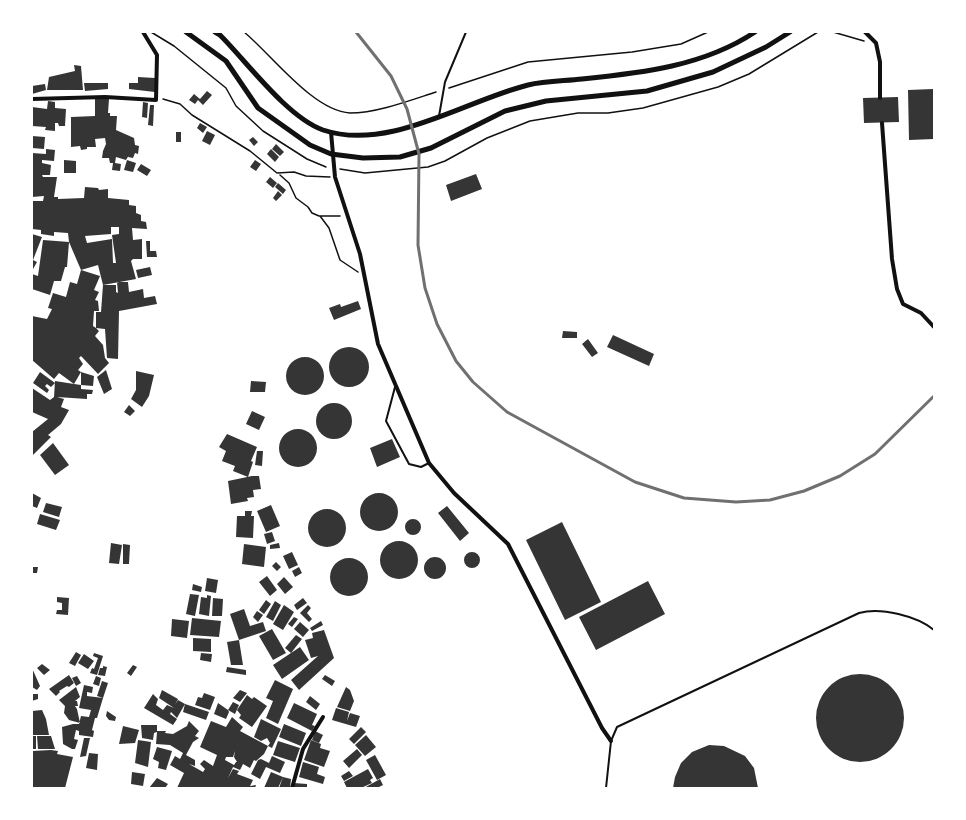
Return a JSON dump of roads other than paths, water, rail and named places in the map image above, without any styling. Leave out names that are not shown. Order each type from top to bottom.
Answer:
[{"type":"main road","points":[[186,32],[226,62],[258,108],[310,145],[331,154],[363,158],[400,157],[431,148],[505,111],[546,101],[647,91],[713,72],[766,47],[790,32]]},
{"type":"main road","points":[[215,32],[296,114],[320,129],[347,135],[388,134],[529,85],[638,74],[686,64],[755,32]]},
{"type":"street","points":[[32,99],[105,97],[156,100],[157,55],[143,32]]},
{"type":"street","points":[[865,32],[876,43],[880,62],[880,98]]},
{"type":"street","points":[[882,123],[891,249],[897,289],[903,304],[921,313],[934,327]]},
{"type":"street","points":[[331,132],[331,154],[335,177],[360,254],[378,344],[429,463],[454,494],[508,544],[602,728],[611,741]]},
{"type":"street","points":[[292,789],[303,749],[323,717]]},
{"type":"lane","points":[[439,116],[445,82],[466,32]]},
{"type":"lane","points":[[395,387],[386,421],[409,464],[421,466],[429,463]]},
{"type":"lane","points":[[606,789],[611,741],[617,727],[859,613],[882,610],[928,624],[934,630]]},
{"type":"railway","points":[[356,32],[391,76],[407,109],[419,154],[418,245],[425,288],[437,324],[456,361],[473,382],[507,412],[635,482],[684,498],[736,502],[770,500],[804,491],[840,476],[875,454],[934,396]]}]
